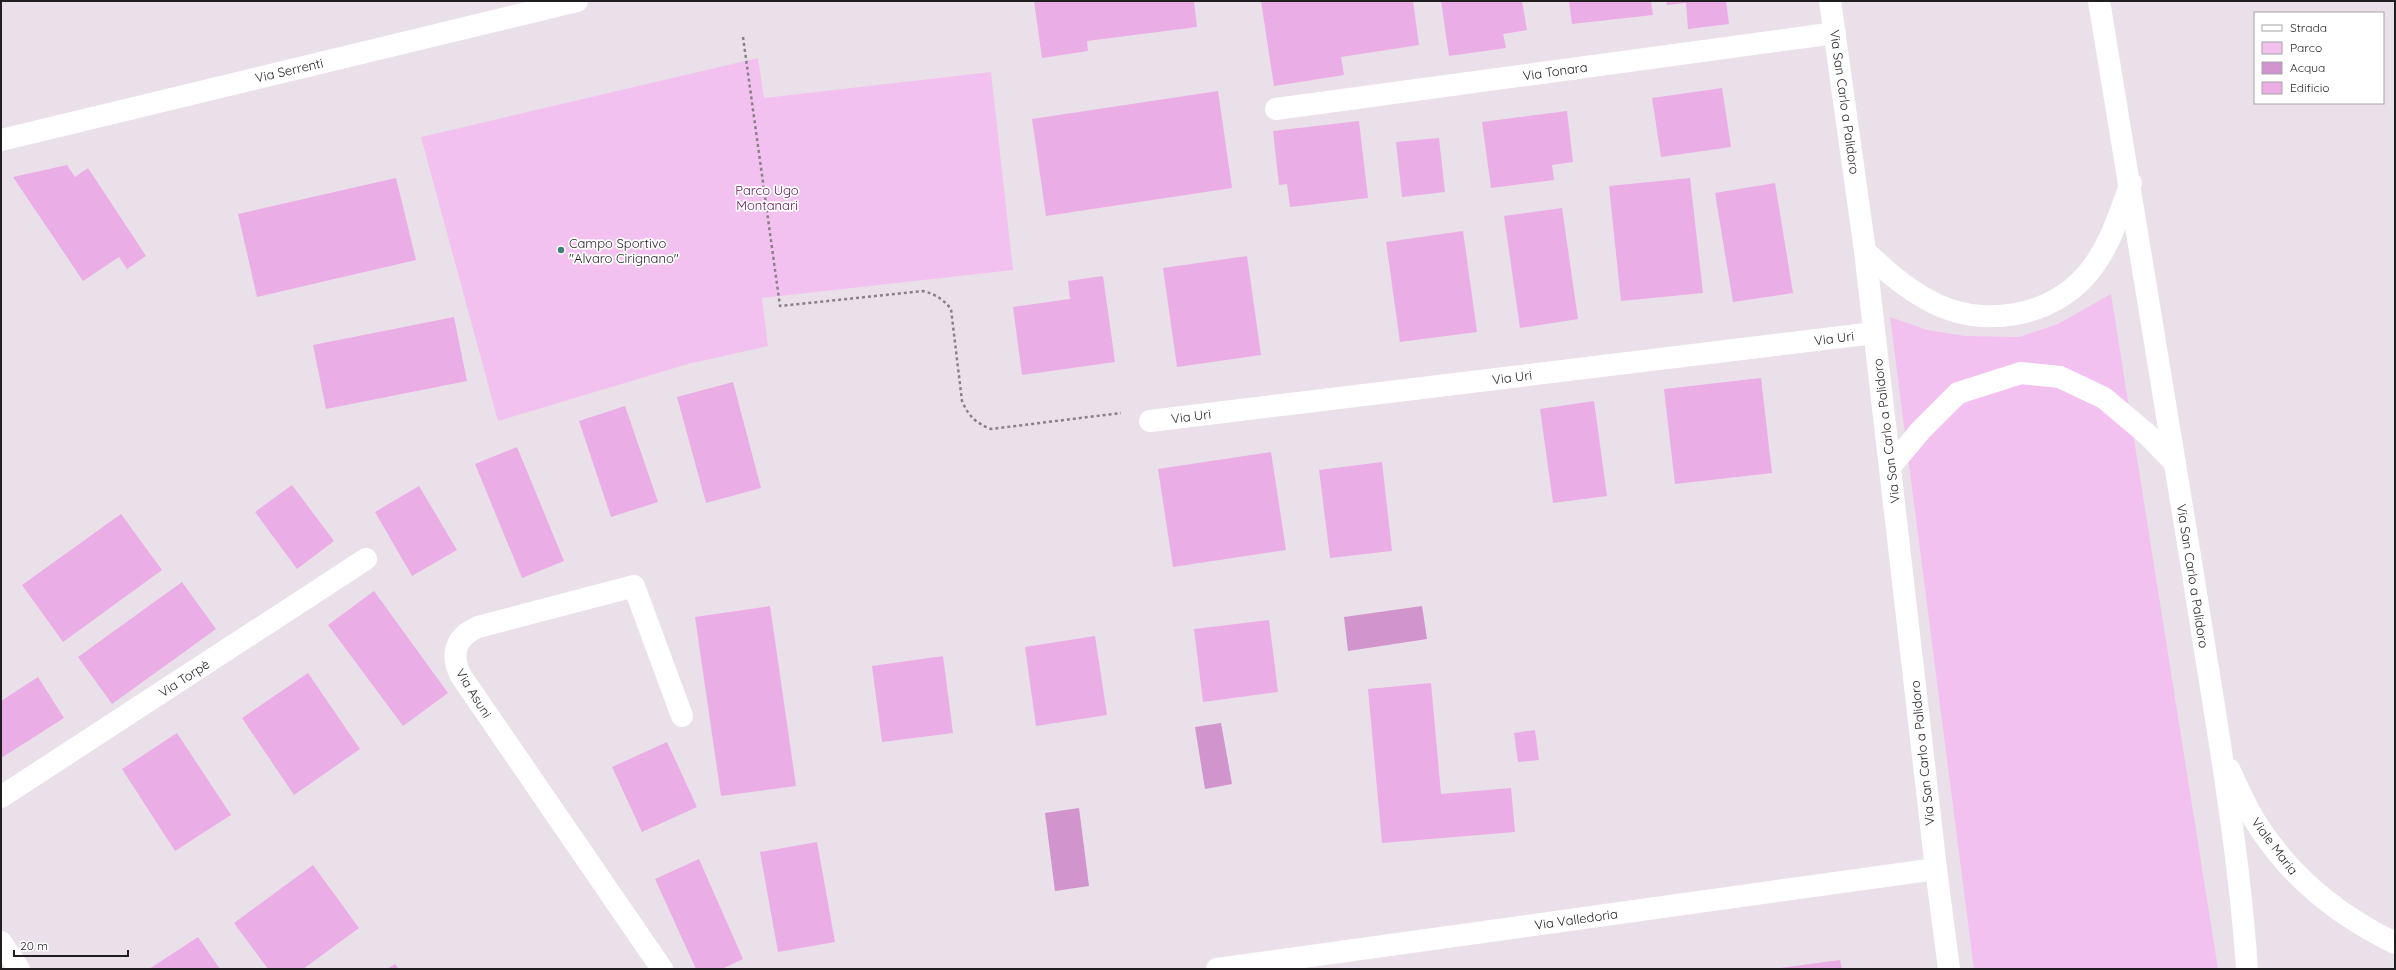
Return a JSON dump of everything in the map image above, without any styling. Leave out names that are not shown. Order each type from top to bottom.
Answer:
[{"type":"street","name":"Via Serrenti","points":[[1,140],[577,1]]},
{"type":"street","name":"Via San Carlo a Palidoro","points":[[1830,1],[1865,251],[1936,869],[1949,969]]},
{"type":"street","name":"Via San Carlo a Palidoro","points":[[2099,1],[2131,183],[2221,752],[2244,926],[2247,969]]},
{"type":"street","name":"Via Tonara","points":[[1276,109],[1835,33]]},
{"type":"street","name":"Via San Carlo a Palidoro","points":[[1865,251],[1901,283],[1946,309],[1978,316],[2024,313],[2056,300],[2072,289],[2088,274],[2112,236],[2131,183]]},
{"type":"street","name":"Via Uri","points":[[1150,421],[1874,333]]},
{"type":"street","points":[[1890,467],[1921,430],[1958,393],[2021,373],[2060,377],[2104,398],[2148,435],[2175,463]]},
{"type":"street","name":"Via Torpè","points":[[1,797],[366,559]]},
{"type":"street","name":"Via Asuni","points":[[662,969],[461,676],[454,655],[457,644],[463,636],[478,627],[634,586],[682,716]]},
{"type":"street","name":"Viale Maria","points":[[2221,752],[2254,820],[2289,867],[2325,900],[2351,920],[2395,943]]},
{"type":"street","name":"Via Valledoria","points":[[1217,969],[1936,869]]},
{"type":"street","points":[[1,942],[19,969]]},
{"type":"path","points":[[742,37],[780,306],[923,291],[930,293],[943,299],[951,309],[962,401],[967,413],[977,423],[991,429],[1122,412],[1150,421]]},
{"type":"green space","name":"Parco Ugo Montanari","points":[[758,58],[764,98],[991,72],[1013,270],[762,298],[768,346],[688,364],[498,421],[421,137]]},
{"type":"green space","points":[[2111,294],[2218,969],[1974,969],[1890,317],[1927,330],[1965,336],[2019,337],[2058,324]]},
{"type":"water","points":[[1422,606],[1427,639],[1348,651],[1344,617]]},
{"type":"water","points":[[1221,723],[1232,784],[1205,789],[1195,727]]},
{"type":"water","points":[[1079,808],[1089,886],[1055,891],[1045,813]]},
{"type":"building","points":[[1034,1],[1194,1],[1197,27],[1087,41],[1088,51],[1042,58]]},
{"type":"building","points":[[1261,1],[1413,1],[1419,45],[1341,57],[1344,75],[1274,86]]},
{"type":"building","points":[[1441,1],[1522,1],[1527,30],[1503,34],[1506,48],[1449,56]]},
{"type":"building","points":[[1569,1],[1651,1],[1653,15],[1572,24]]},
{"type":"building","points":[[1666,1],[1726,1],[1729,24],[1688,29],[1686,3],[1667,5]]},
{"type":"building","points":[[1722,88],[1731,147],[1661,157],[1652,98]]},
{"type":"building","points":[[1218,91],[1232,188],[1046,216],[1032,119]]},
{"type":"building","points":[[1567,111],[1573,162],[1552,165],[1554,180],[1491,188],[1482,122]]},
{"type":"building","points":[[1359,121],[1368,198],[1290,207],[1287,184],[1279,185],[1273,131]]},
{"type":"building","points":[[1439,138],[1445,192],[1402,197],[1396,142]]},
{"type":"building","points":[[67,165],[75,177],[88,168],[146,256],[127,269],[119,257],[83,281],[13,177]]},
{"type":"building","points":[[396,178],[416,260],[257,297],[238,214]]},
{"type":"building","points":[[1690,178],[1703,293],[1621,301],[1609,186]]},
{"type":"building","points":[[1775,183],[1793,293],[1733,302],[1715,193]]},
{"type":"building","points":[[1562,208],[1578,319],[1520,328],[1504,216]]},
{"type":"building","points":[[1463,231],[1477,332],[1400,342],[1386,242]]},
{"type":"building","points":[[1247,256],[1261,355],[1177,367],[1163,268]]},
{"type":"building","points":[[1103,276],[1115,362],[1022,375],[1013,307],[1070,299],[1068,281]]},
{"type":"building","points":[[454,317],[467,381],[326,409],[313,345]]},
{"type":"building","points":[[1761,378],[1772,473],[1675,484],[1664,389]]},
{"type":"building","points":[[733,382],[761,488],[706,503],[677,397]]},
{"type":"building","points":[[1594,401],[1607,496],[1553,503],[1540,409]]},
{"type":"building","points":[[625,406],[658,502],[611,517],[579,421]]},
{"type":"building","points":[[517,447],[564,561],[522,578],[475,464]]},
{"type":"building","points":[[1271,452],[1286,550],[1173,567],[1158,469]]},
{"type":"building","points":[[1382,462],[1392,551],[1330,558],[1319,470]]},
{"type":"building","points":[[292,485],[334,541],[297,569],[255,512]]},
{"type":"building","points":[[419,486],[457,550],[412,576],[375,512]]},
{"type":"building","points":[[121,514],[162,570],[63,642],[22,585]]},
{"type":"building","points":[[182,582],[216,629],[112,704],[78,657]]},
{"type":"building","points":[[374,591],[448,693],[403,726],[328,625]]},
{"type":"building","points":[[770,606],[796,786],[721,796],[695,617]]},
{"type":"building","points":[[1269,620],[1278,692],[1203,702],[1194,629]]},
{"type":"building","points":[[1095,636],[1107,715],[1036,726],[1025,647]]},
{"type":"building","points":[[943,656],[953,733],[882,742],[872,666]]},
{"type":"building","points":[[308,673],[360,749],[294,795],[242,718]]},
{"type":"building","points":[[38,677],[64,718],[1,758],[1,701]]},
{"type":"building","points":[[1431,683],[1441,794],[1511,788],[1515,832],[1382,843],[1368,689]]},
{"type":"building","points":[[1535,730],[1539,760],[1518,762],[1514,733]]},
{"type":"building","points":[[177,733],[231,815],[175,851],[122,769]]},
{"type":"building","points":[[667,742],[697,807],[642,832],[612,767]]},
{"type":"building","points":[[817,842],[835,942],[778,952],[760,852]]},
{"type":"building","points":[[699,859],[743,959],[722,969],[696,969],[655,879]]},
{"type":"building","points":[[313,865],[359,928],[303,969],[268,969],[234,923]]},
{"type":"building","points":[[198,937],[220,969],[149,969]]},
{"type":"building","points":[[1840,960],[1842,969],[1780,969],[1780,968]]},
{"type":"building","points":[[395,964],[399,969],[387,969]]},
{"type":"place","name":"Campo Sportivo \"Alvaro Cirignano\"","points":[[561,250]]}]
